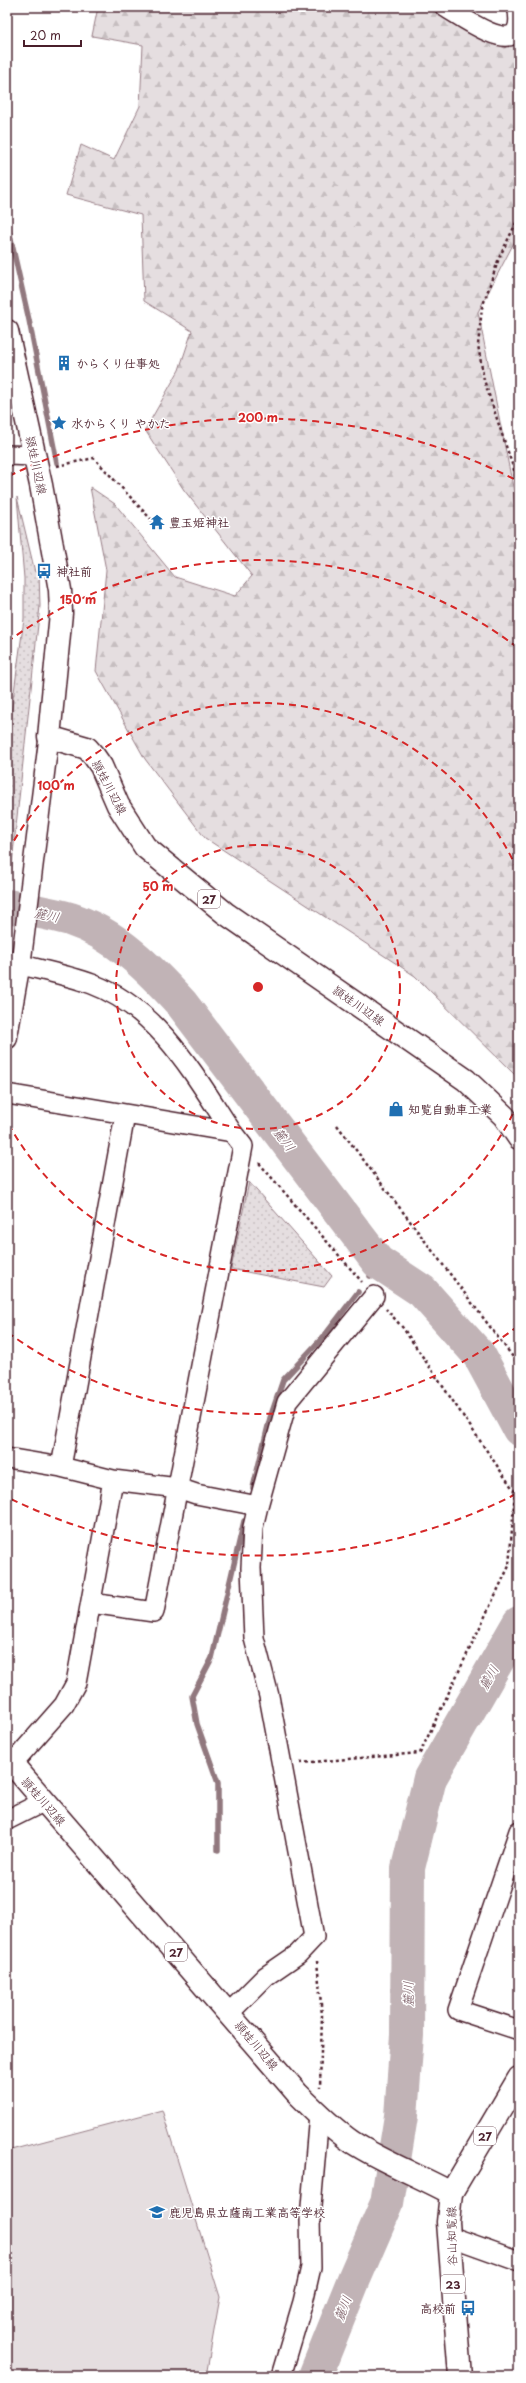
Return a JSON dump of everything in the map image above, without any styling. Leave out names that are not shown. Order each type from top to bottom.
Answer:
[{"type":"main road","name":"頴娃川辺線","points":[[7,331],[43,462],[57,561],[61,613],[49,737],[87,748],[101,766],[118,805],[146,847],[226,913],[466,1080],[504,1116],[519,1138]]},
{"type":"main road","name":"頴娃川辺線","points":[[9,1761],[297,2093],[351,2141],[386,2161],[451,2193]]},
{"type":"main road","name":"27","points":[[451,2193],[519,2078]]},
{"type":"main road","name":"谷山知覧線","points":[[451,2193],[449,2236],[460,2376]]},
{"type":"street","points":[[445,7],[483,30],[505,38],[513,36],[518,29],[519,14],[517,7]]},
{"type":"street","points":[[7,455],[43,462]]},
{"type":"street","points":[[7,1038],[16,960],[31,884],[49,737]]},
{"type":"street","points":[[16,960],[93,984],[126,1001],[149,1019],[189,1066],[238,1139],[178,1488],[154,1612],[91,1603]]},
{"type":"street","points":[[7,1094],[125,1115],[238,1139]]},
{"type":"street","points":[[61,1467],[125,1115]]},
{"type":"street","points":[[229,2013],[266,1976],[298,1954],[314,1937],[268,1696],[254,1638],[251,1568],[253,1527],[287,1402],[374,1296]]},
{"type":"street","points":[[7,1458],[61,1467],[113,1480],[178,1488],[196,1494],[258,1506]]},
{"type":"street","points":[[9,1761],[64,1705],[76,1683],[113,1480]]},
{"type":"street","points":[[7,1820],[45,1801]]},
{"type":"street","points":[[519,1831],[458,2010],[519,2030]]},
{"type":"street","points":[[281,2376],[303,2302],[311,2267],[310,2218],[319,2114]]},
{"type":"street","points":[[449,2236],[519,2261]]},
{"type":"path","points":[[519,217],[499,258],[482,308],[478,345],[484,380],[519,485]]},
{"type":"path","points":[[43,462],[94,458],[160,529]]},
{"type":"path","points":[[337,1125],[519,1365]]},
{"type":"path","points":[[238,1139],[403,1328],[515,1492],[509,1566],[420,1753],[280,1765]]},
{"type":"path","points":[[314,1937],[322,2015],[319,2114]]},
{"type":"green space","points":[[98,7],[431,7],[452,23],[505,48],[519,36],[519,233],[478,312],[513,487],[519,539],[519,1079],[415,976],[205,838],[145,759],[96,671],[106,570],[90,487],[115,504],[175,577],[235,596],[252,576],[184,490],[145,430],[179,370],[192,331],[144,301],[141,215],[66,195],[81,145],[114,160],[140,106],[143,45],[92,36]]},
{"type":"green space","points":[[17,497],[35,572],[39,572],[40,606],[11,872],[7,872],[7,743],[24,619],[24,578]]},
{"type":"green space","points":[[249,1182],[332,1276],[324,1287],[231,1269]]},
{"type":"green space","points":[[162,2110],[220,2297],[206,2376],[7,2376],[7,2151]]},
{"type":"waterway","points":[[7,222],[29,320],[57,463]]},
{"type":"waterway","name":"麓川","points":[[7,906],[47,913],[70,919],[87,926],[103,934],[132,954],[158,978],[182,1004],[378,1262],[422,1291],[479,1355],[519,1429]]},
{"type":"waterway","points":[[370,1276],[378,1262]]},
{"type":"waterway","points":[[253,1488],[270,1418],[283,1380],[325,1335],[358,1292]]},
{"type":"waterway","points":[[218,1850],[218,1783],[197,1724],[192,1696],[212,1658],[244,1521]]},
{"type":"waterway","name":"麓川","points":[[315,2376],[354,2279],[387,2203],[401,2116],[407,2035],[408,1868],[430,1778],[519,1623]]},
{"type":"place","name":"からくり仕事処","points":[[64,363]]},
{"type":"place","name":"水からくり やかた","points":[[59,423]]},
{"type":"place","name":"豊玉姫神社","points":[[157,522]]},
{"type":"place","name":"神社前","points":[[44,571]]},
{"type":"place","name":"知覧自動車工業","points":[[396,1109]]},
{"type":"place","name":"鹿児島県立薩南工業高等学校","points":[[157,2212]]},
{"type":"place","name":"高校前","points":[[468,2308]]}]
